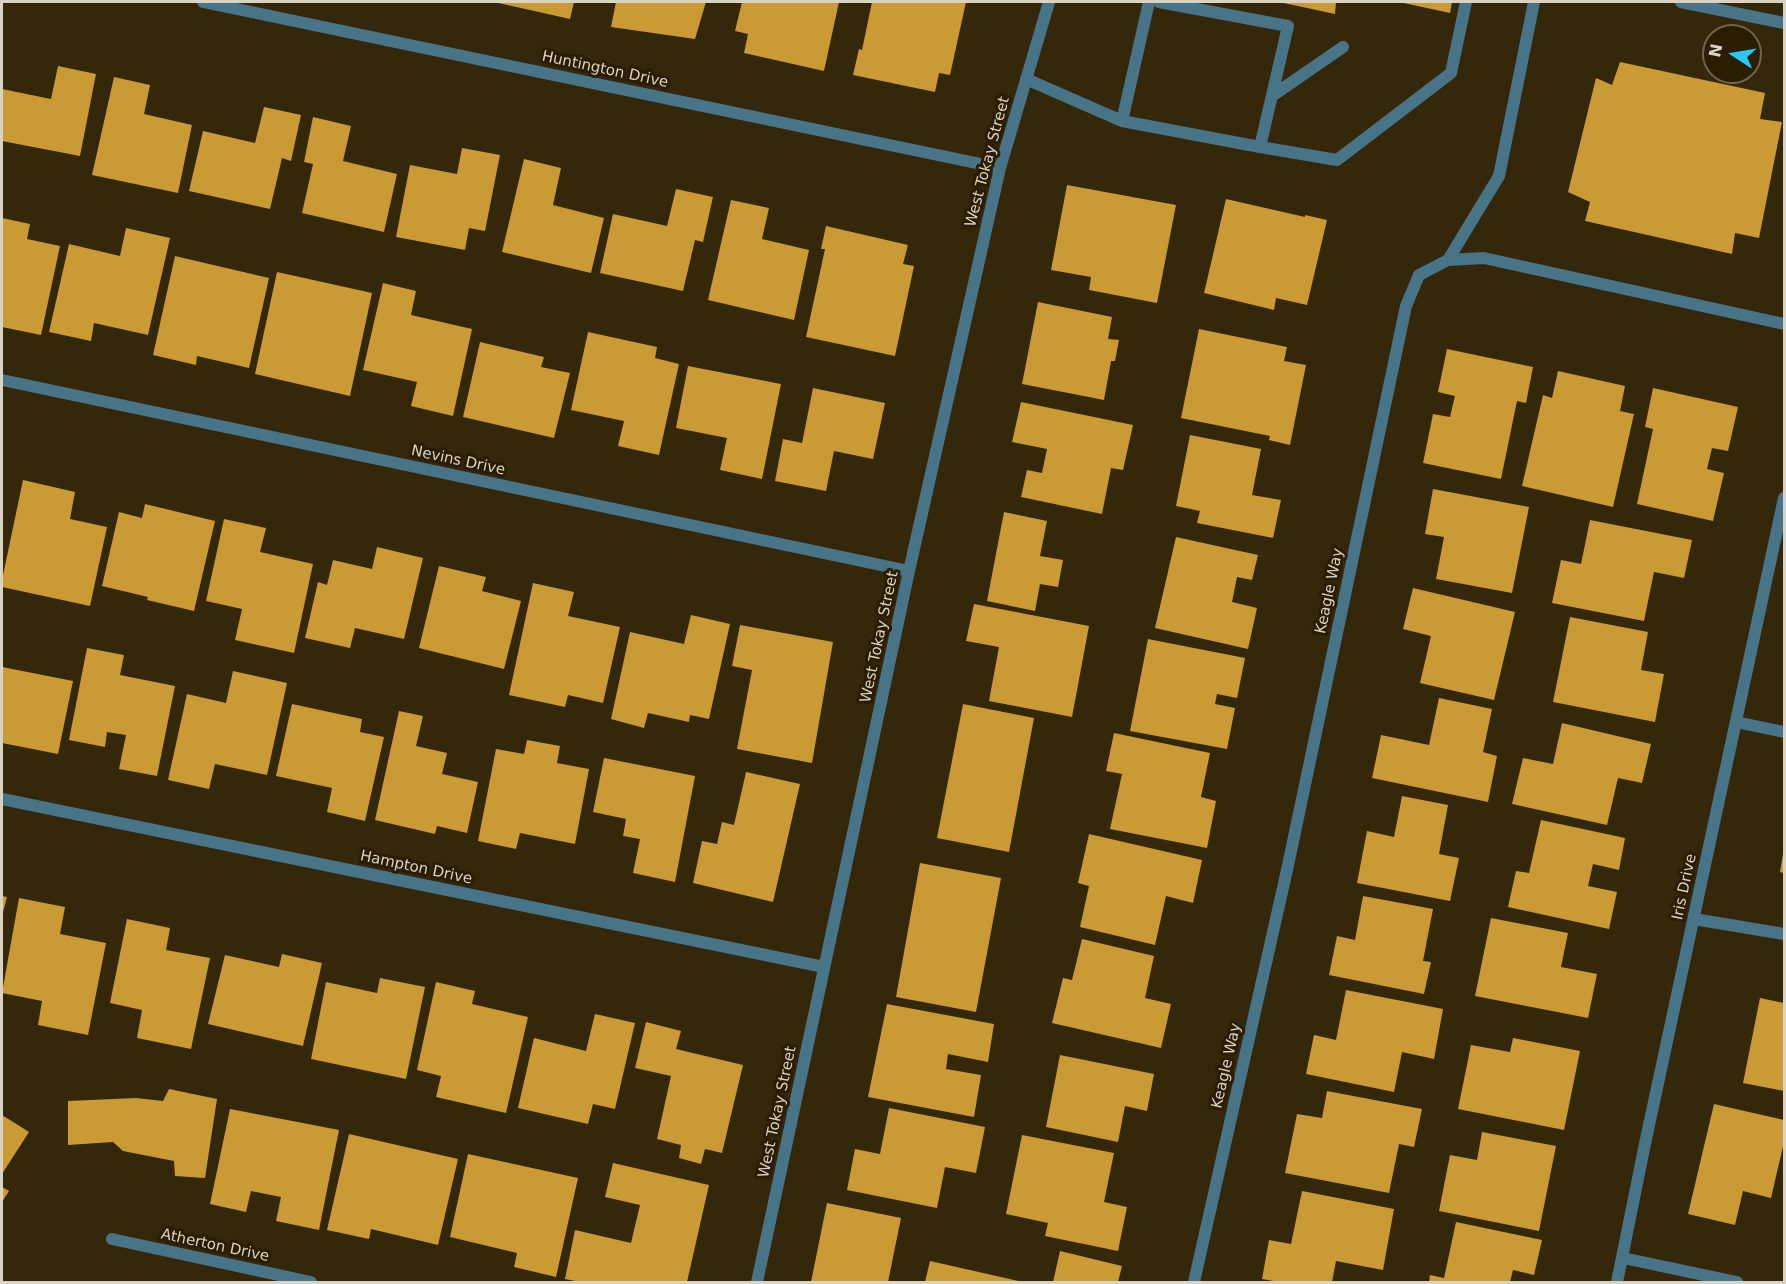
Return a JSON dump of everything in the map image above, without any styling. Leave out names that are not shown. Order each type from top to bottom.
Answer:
[{"type":"street","name":"Huntington Drive","points":[[203,2],[1000,168]]},
{"type":"street","name":"West Tokay Street","points":[[757,1282],[909,571],[1000,168],[1049,2]]},
{"type":"street","points":[[1122,121],[1149,2]]},
{"type":"street","points":[[1159,2],[1288,26],[1260,147]]},
{"type":"street","points":[[1026,79],[1122,121],[1337,160],[1451,73],[1466,2]]},
{"type":"street","points":[[1448,260],[1499,176],[1534,2]]},
{"type":"street","points":[[1681,2],[1785,22]]},
{"type":"street","points":[[1272,96],[1343,47]]},
{"type":"street","name":"Keagle Way","points":[[1194,1282],[1289,859],[1406,306],[1419,275],[1448,260],[1484,258],[1785,324]]},
{"type":"street","name":"Nevins Drive","points":[[2,380],[909,571]]},
{"type":"street","name":"Iris Drive","points":[[1617,1282],[1785,498]]},
{"type":"street","points":[[1736,722],[1785,732]]},
{"type":"street","name":"Hampton Drive","points":[[2,799],[824,967]]},
{"type":"street","points":[[1694,919],[1785,934]]},
{"type":"street","name":"Atherton Drive","points":[[112,1239],[311,1282]]},
{"type":"street","points":[[1623,1258],[1737,1282]]},
{"type":"building","points":[[494,2],[574,2],[570,19]]},
{"type":"building","points":[[616,2],[706,2],[695,39],[611,27]]},
{"type":"building","points":[[742,2],[839,2],[824,71],[744,53],[748,34],[735,31]]},
{"type":"building","points":[[872,2],[966,2],[950,75],[939,73],[935,92],[853,75],[859,49],[862,50]]},
{"type":"building","points":[[1279,2],[1336,2],[1335,14]]},
{"type":"building","points":[[1399,2],[1452,2],[1450,13]]},
{"type":"building","points":[[1620,62],[1702,80],[1702,84],[1723,84],[1765,93],[1760,119],[1782,122],[1759,238],[1735,233],[1732,254],[1585,221],[1590,202],[1568,192],[1596,78],[1612,85]]},
{"type":"building","points":[[58,66],[96,74],[80,156],[2,141],[2,89],[51,99]]},
{"type":"building","points":[[114,77],[150,85],[144,114],[192,125],[178,193],[92,175]]},
{"type":"building","points":[[264,107],[301,115],[291,161],[282,158],[270,209],[189,191],[203,131],[255,143]]},
{"type":"building","points":[[313,117],[351,126],[343,161],[397,174],[384,232],[302,213],[313,164],[304,162]]},
{"type":"building","points":[[462,148],[500,155],[485,231],[469,228],[465,250],[396,237],[410,165],[457,174]]},
{"type":"building","points":[[524,159],[561,168],[553,205],[604,218],[591,273],[502,252]]},
{"type":"building","points":[[1067,185],[1176,205],[1157,303],[1089,290],[1091,277],[1051,270]]},
{"type":"building","points":[[676,189],[713,197],[703,242],[695,240],[683,291],[600,273],[613,214],[667,226]]},
{"type":"building","points":[[1226,199],[1327,220],[1307,305],[1276,298],[1274,310],[1204,293]]},
{"type":"building","points":[[731,200],[769,208],[762,239],[809,250],[794,320],[708,300]]},
{"type":"building","points":[[2,218],[30,224],[27,239],[60,246],[41,335],[2,327]]},
{"type":"building","points":[[826,226],[908,245],[903,264],[914,266],[895,356],[806,337],[825,249],[821,249]]},
{"type":"building","points":[[126,228],[170,238],[148,335],[94,323],[91,341],[49,332],[69,244],[120,256]]},
{"type":"building","points":[[175,256],[269,278],[249,368],[197,356],[196,365],[153,355]]},
{"type":"building","points":[[277,272],[372,293],[350,396],[255,374]]},
{"type":"building","points":[[383,283],[416,291],[411,315],[472,329],[453,416],[411,406],[417,382],[363,370]]},
{"type":"building","points":[[1038,302],[1112,317],[1108,339],[1119,340],[1115,361],[1111,361],[1104,400],[1022,384]]},
{"type":"building","points":[[1199,329],[1287,347],[1284,361],[1306,365],[1290,445],[1269,440],[1270,436],[1181,418]]},
{"type":"building","points":[[588,332],[657,347],[655,358],[679,364],[659,455],[618,446],[624,421],[571,410]]},
{"type":"building","points":[[480,342],[544,357],[541,367],[570,373],[554,438],[463,417]]},
{"type":"building","points":[[1447,349],[1533,367],[1526,403],[1517,401],[1501,479],[1423,463],[1433,414],[1450,417],[1455,396],[1438,392]]},
{"type":"building","points":[[688,366],[781,384],[762,479],[720,470],[727,438],[676,428]]},
{"type":"building","points":[[1558,371],[1625,386],[1620,411],[1634,414],[1613,507],[1522,486],[1543,395],[1552,398]]},
{"type":"building","points":[[813,388],[885,403],[873,459],[834,451],[826,491],[775,481],[783,439],[802,443]]},
{"type":"building","points":[[1653,388],[1738,407],[1728,451],[1712,448],[1707,469],[1724,473],[1713,521],[1637,504],[1653,429],[1645,427]]},
{"type":"building","points":[[1021,402],[1133,425],[1123,470],[1111,468],[1102,514],[1021,497],[1027,470],[1042,473],[1047,449],[1012,442]]},
{"type":"building","points":[[1190,435],[1261,449],[1252,495],[1281,500],[1273,538],[1197,523],[1200,511],[1176,506]]},
{"type":"building","points":[[23,480],[75,492],[70,519],[107,527],[90,606],[2,587]]},
{"type":"building","points":[[1433,489],[1529,507],[1512,593],[1436,579],[1444,537],[1425,534]]},
{"type":"building","points":[[145,504],[215,521],[194,611],[102,586],[119,512],[142,518]]},
{"type":"building","points":[[1004,512],[1047,521],[1040,556],[1063,560],[1058,587],[1040,584],[1035,611],[987,601]]},
{"type":"building","points":[[224,519],[266,528],[260,552],[313,564],[294,653],[235,640],[242,609],[206,601]]},
{"type":"building","points":[[1590,520],[1692,540],[1684,578],[1654,572],[1644,621],[1552,603],[1561,560],[1581,564]]},
{"type":"building","points":[[1176,537],[1258,555],[1252,580],[1237,577],[1232,602],[1257,608],[1248,649],[1155,628]]},
{"type":"building","points":[[377,547],[423,558],[404,639],[355,628],[350,648],[305,638],[318,582],[327,585],[333,560],[372,569]]},
{"type":"building","points":[[439,566],[486,577],[482,591],[521,601],[504,669],[419,648]]},
{"type":"building","points":[[533,583],[574,592],[568,616],[620,627],[603,703],[568,695],[565,707],[509,695]]},
{"type":"building","points":[[1413,588],[1515,612],[1494,700],[1420,683],[1431,636],[1403,629]]},
{"type":"building","points":[[974,604],[1089,626],[1072,717],[989,701],[999,647],[966,641]]},
{"type":"building","points":[[691,615],[730,624],[709,719],[690,715],[689,722],[648,713],[644,728],[611,719],[630,632],[684,644]]},
{"type":"building","points":[[1570,617],[1648,632],[1641,670],[1664,674],[1655,722],[1553,702]]},
{"type":"building","points":[[740,625],[833,642],[812,763],[737,749],[752,670],[732,666]]},
{"type":"building","points":[[1148,639],[1245,658],[1237,698],[1217,694],[1215,704],[1235,708],[1227,749],[1130,731]]},
{"type":"building","points":[[87,648],[124,655],[120,675],[175,686],[157,776],[119,769],[126,735],[107,732],[105,747],[69,740]]},
{"type":"building","points":[[2,667],[73,681],[58,754],[2,743]]},
{"type":"building","points":[[233,671],[287,683],[267,775],[215,764],[209,789],[168,780],[187,694],[226,703]]},
{"type":"building","points":[[1439,698],[1492,709],[1483,752],[1497,756],[1488,802],[1372,778],[1381,735],[1429,745]]},
{"type":"building","points":[[292,704],[362,719],[360,732],[384,737],[365,821],[327,812],[332,788],[276,776]]},
{"type":"building","points":[[963,704],[1034,718],[1009,852],[937,838]]},
{"type":"building","points":[[399,711],[423,716],[416,746],[447,753],[442,774],[478,782],[467,833],[437,826],[435,834],[375,820]]},
{"type":"building","points":[[1562,723],[1651,744],[1642,783],[1618,778],[1607,825],[1512,804],[1523,758],[1553,764]]},
{"type":"building","points":[[1114,733],[1210,753],[1201,797],[1216,801],[1207,848],[1110,829],[1122,774],[1106,771]]},
{"type":"building","points":[[527,740],[560,746],[557,763],[589,769],[575,844],[520,833],[516,849],[478,841],[496,749],[524,754]]},
{"type":"building","points":[[604,758],[695,776],[675,882],[633,873],[640,839],[623,836],[626,819],[593,812]]},
{"type":"building","points":[[746,772],[800,784],[773,902],[693,883],[702,841],[717,844],[722,822],[734,825]]},
{"type":"building","points":[[1402,796],[1448,805],[1439,854],[1459,858],[1450,901],[1357,883],[1367,831],[1394,837]]},
{"type":"building","points":[[1541,820],[1625,838],[1619,870],[1593,864],[1588,886],[1617,892],[1609,929],[1508,907],[1516,871],[1529,873]]},
{"type":"building","points":[[1089,834],[1202,860],[1193,903],[1166,896],[1155,945],[1080,927],[1089,886],[1078,883]]},
{"type":"building","points":[[1784,854],[1784,873],[1780,872]]},
{"type":"building","points":[[920,863],[1001,878],[976,1012],[896,997]]},
{"type":"building","points":[[2,896],[7,897],[2,916]]},
{"type":"building","points":[[1363,896],[1433,909],[1423,961],[1431,962],[1424,994],[1329,975],[1337,936],[1355,940]]},
{"type":"building","points":[[19,898],[65,907],[60,934],[106,943],[88,1035],[38,1025],[42,1001],[2,993]]},
{"type":"building","points":[[1491,918],[1568,933],[1561,967],[1597,974],[1588,1018],[1475,996]]},
{"type":"building","points":[[127,919],[170,928],[166,950],[210,958],[191,1049],[137,1038],[142,1010],[110,1003]]},
{"type":"building","points":[[1082,939],[1154,956],[1145,998],[1171,1004],[1161,1048],[1052,1023],[1063,978],[1072,980]]},
{"type":"building","points":[[282,954],[322,963],[303,1046],[208,1024],[225,955],[279,967]]},
{"type":"building","points":[[380,978],[425,987],[406,1079],[311,1059],[326,982],[377,993]]},
{"type":"building","points":[[436,982],[475,991],[472,1004],[528,1017],[506,1113],[436,1097],[441,1076],[417,1070]]},
{"type":"building","points":[[1346,990],[1443,1009],[1434,1059],[1402,1052],[1394,1092],[1306,1074],[1314,1035],[1336,1040]]},
{"type":"building","points":[[1760,998],[1784,1003],[1784,1091],[1743,1083]]},
{"type":"building","points":[[887,1004],[994,1024],[988,1062],[948,1054],[946,1069],[981,1075],[974,1117],[868,1097]]},
{"type":"building","points":[[595,1014],[635,1023],[615,1109],[593,1104],[588,1124],[518,1108],[534,1038],[586,1051]]},
{"type":"building","points":[[646,1022],[681,1031],[676,1049],[743,1065],[722,1153],[705,1149],[701,1164],[679,1158],[681,1145],[657,1139],[671,1076],[635,1068]]},
{"type":"building","points":[[1513,1038],[1580,1051],[1564,1130],[1458,1109],[1471,1045],[1510,1052]]},
{"type":"building","points":[[1060,1055],[1154,1074],[1147,1111],[1125,1106],[1118,1142],[1046,1127]]},
{"type":"building","points":[[169,1089],[217,1099],[205,1178],[175,1176],[174,1161],[123,1151],[113,1142],[68,1145],[68,1101],[136,1098],[163,1101]]},
{"type":"building","points":[[1327,1091],[1422,1109],[1414,1147],[1399,1144],[1389,1193],[1285,1173],[1297,1114],[1322,1118]]},
{"type":"building","points":[[1714,1104],[1784,1120],[1784,1142],[1771,1198],[1743,1191],[1735,1225],[1688,1214]]},
{"type":"building","points":[[889,1108],[985,1127],[976,1173],[945,1167],[937,1208],[847,1190],[855,1149],[880,1154]]},
{"type":"building","points":[[230,1109],[339,1130],[319,1230],[276,1221],[281,1197],[251,1191],[246,1212],[210,1204]]},
{"type":"building","points":[[2,1115],[29,1132],[2,1174]]},
{"type":"building","points":[[1482,1132],[1556,1146],[1539,1231],[1439,1211],[1450,1155],[1477,1160]]},
{"type":"building","points":[[349,1134],[458,1159],[438,1245],[371,1229],[369,1239],[327,1230]]},
{"type":"building","points":[[1022,1135],[1114,1153],[1104,1202],[1127,1207],[1118,1251],[1045,1236],[1048,1223],[1006,1214]]},
{"type":"building","points":[[468,1154],[578,1178],[556,1277],[514,1267],[517,1253],[450,1237]]},
{"type":"building","points":[[613,1163],[709,1185],[687,1282],[580,1282],[565,1279],[575,1230],[631,1243],[640,1205],[605,1197]]},
{"type":"building","points":[[2,1187],[9,1191],[2,1202]]},
{"type":"building","points":[[1302,1191],[1394,1209],[1383,1270],[1336,1261],[1332,1282],[1279,1282],[1262,1279],[1269,1240],[1291,1244]]},
{"type":"building","points":[[827,1203],[901,1218],[888,1282],[811,1282]]},
{"type":"building","points":[[1456,1222],[1542,1240],[1534,1275],[1513,1270],[1510,1282],[1429,1282],[1430,1275],[1444,1278]]},
{"type":"building","points":[[1060,1251],[1122,1266],[1118,1282],[1053,1282]]},
{"type":"building","points":[[930,1261],[1023,1282],[925,1282]]}]
